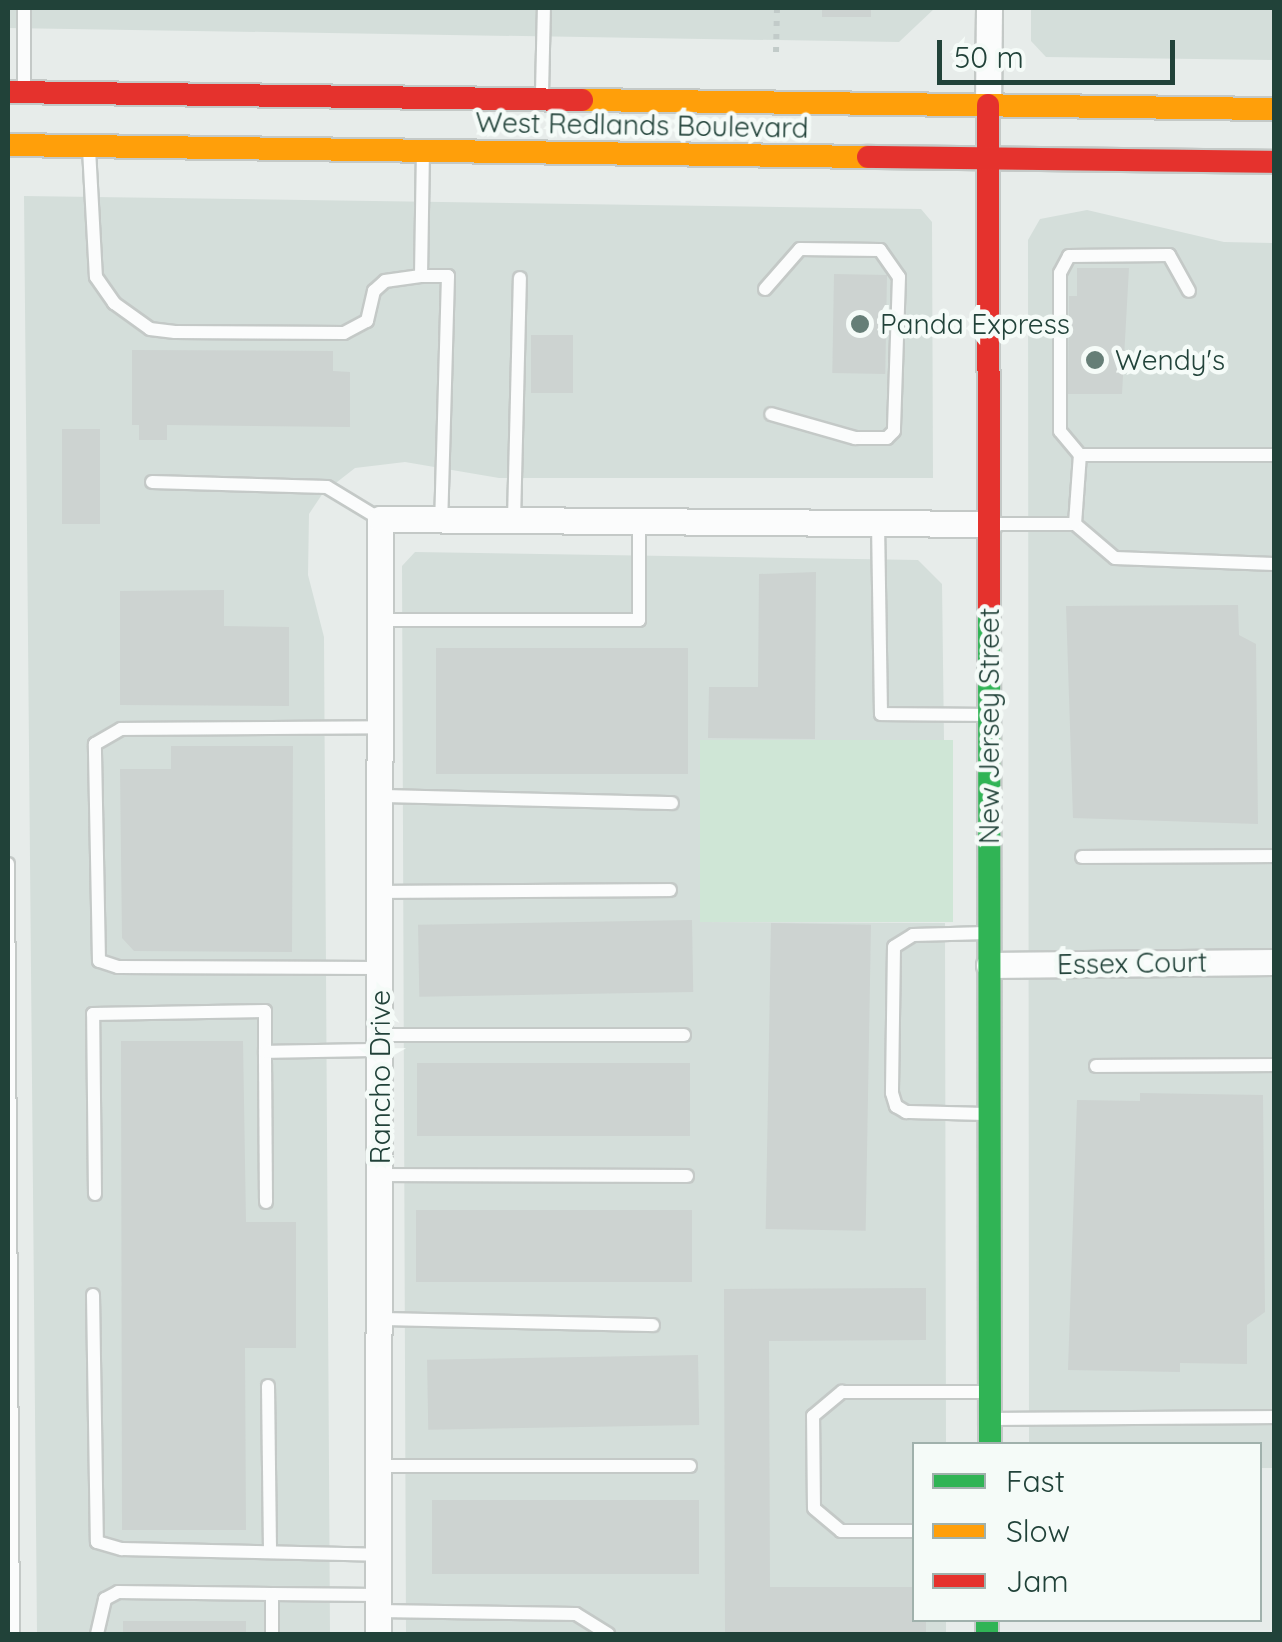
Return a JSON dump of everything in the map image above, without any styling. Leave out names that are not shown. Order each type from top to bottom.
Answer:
[{"type":"main road","name":"West Redlands Boulevard","points":[[16,93],[1274,110]]},
{"type":"main road","points":[[194,120],[227,95]]},
{"type":"main road","points":[[497,123],[529,114],[542,100]]},
{"type":"main road","name":"New Jersey Street","points":[[988,105],[990,1442]]},
{"type":"main road","points":[[8,143],[38,125],[155,122]]},
{"type":"main road","points":[[298,148],[321,125],[441,126]]},
{"type":"main road","name":"West Redlands Boulevard","points":[[8,143],[1274,162]]},
{"type":"street","name":"New Jersey Street","points":[[988,105],[989,8]]},
{"type":"street","points":[[380,519],[989,524]]},
{"type":"street","name":"Rancho Drive","points":[[378,1614],[380,519]]},
{"type":"street","name":"Essex Court","points":[[989,965],[1274,962]]},
{"type":"lane","points":[[16,93],[24,8]]},
{"type":"lane","points":[[542,100],[544,8]]},
{"type":"lane","points":[[89,146],[96,277],[114,303],[150,329],[344,333],[368,321],[374,291],[385,281],[448,276],[442,520]]},
{"type":"lane","points":[[421,276],[423,150]]},
{"type":"lane","points":[[765,288],[800,249],[880,250],[900,277],[894,431],[887,438],[855,438],[770,414]]},
{"type":"lane","points":[[1075,524],[1080,455],[1060,431],[1060,273],[1069,256],[1168,256],[1189,291]]},
{"type":"lane","points":[[514,520],[520,278]]},
{"type":"lane","points":[[1080,455],[1274,455]]},
{"type":"lane","points":[[152,482],[328,487],[380,519]]},
{"type":"lane","points":[[380,620],[639,620],[639,521]]},
{"type":"lane","points":[[878,523],[880,714],[989,715]]},
{"type":"lane","points":[[989,524],[1075,524],[1115,558],[1274,564]]},
{"type":"lane","points":[[379,968],[118,968],[99,961],[95,744],[104,734],[380,727]]},
{"type":"lane","points":[[380,796],[672,802]]},
{"type":"lane","points":[[1082,857],[1274,856]]},
{"type":"lane","points":[[8,864],[10,1553],[14,1634]]},
{"type":"lane","points":[[379,892],[670,890]]},
{"type":"lane","points":[[989,933],[914,935],[894,948],[892,1093],[896,1106],[906,1112],[992,1114]]},
{"type":"lane","points":[[95,1194],[94,1014],[265,1011],[266,1202]]},
{"type":"lane","points":[[265,1052],[381,1042],[684,1035]]},
{"type":"lane","points":[[1096,1066],[1274,1065]]},
{"type":"lane","points":[[380,1176],[687,1176]]},
{"type":"lane","points":[[93,1296],[97,1542],[122,1549],[378,1554]]},
{"type":"lane","points":[[379,1319],[653,1325]]},
{"type":"lane","points":[[268,1386],[270,1552]]},
{"type":"lane","points":[[912,1532],[841,1531],[814,1508],[813,1416],[842,1392],[991,1392]]},
{"type":"lane","points":[[991,1419],[1274,1418]]},
{"type":"lane","points":[[378,1466],[690,1466]]},
{"type":"lane","points":[[97,1634],[105,1599],[118,1592],[272,1594],[378,1614],[576,1614],[608,1634]]},
{"type":"lane","points":[[272,1594],[272,1634]]},
{"type":"path","points":[[776,52],[777,8]]},
{"type":"shaded area","points":[[8,8],[935,8],[899,42],[8,28]]},
{"type":"shaded area","points":[[1031,8],[1274,8],[1274,60],[1046,57],[1031,41]]},
{"type":"shaded area","points":[[24,196],[921,209],[932,222],[933,478],[499,478],[405,462],[355,468],[323,493],[309,514],[308,575],[324,637],[330,1634],[37,1634]]},
{"type":"shaded area","points":[[1087,210],[1224,242],[1274,243],[1274,1468],[1262,1468],[1262,1442],[1029,1442],[1028,240],[1040,219]]},
{"type":"shaded area","points":[[415,552],[918,560],[942,584],[944,740],[701,740],[703,922],[945,923],[946,1442],[912,1442],[912,1622],[946,1622],[946,1634],[406,1634],[402,566]]},
{"type":"green space","points":[[700,740],[953,740],[953,922],[700,922]]},
{"type":"building","points":[[822,8],[871,8],[871,17],[822,17]]},
{"type":"building","name":"Wendy's","points":[[1077,268],[1129,268],[1122,394],[1068,394],[1069,296],[1077,296]]},
{"type":"building","name":"Panda Express","points":[[834,274],[887,275],[885,374],[832,373]]},
{"type":"building","points":[[531,335],[573,335],[573,393],[531,393]]},
{"type":"building","points":[[132,350],[333,351],[333,371],[350,372],[350,427],[167,425],[167,440],[139,440],[139,425],[132,425]]},
{"type":"building","points":[[62,429],[100,429],[100,524],[62,524]]},
{"type":"building","points":[[816,572],[815,739],[708,738],[709,687],[758,687],[759,574]]},
{"type":"building","points":[[224,590],[224,626],[289,627],[289,706],[120,705],[120,591]]},
{"type":"building","points":[[1238,605],[1239,635],[1256,644],[1258,824],[1073,818],[1066,606]]},
{"type":"building","points":[[436,648],[688,648],[688,774],[436,774]]},
{"type":"building","points":[[171,746],[293,746],[292,952],[134,951],[122,938],[120,769],[171,769]]},
{"type":"building","points":[[692,920],[693,992],[419,997],[418,925]]},
{"type":"building","points":[[771,923],[871,925],[866,1231],[766,1229]]},
{"type":"building","points":[[121,1041],[243,1041],[246,1222],[296,1222],[296,1348],[245,1348],[246,1530],[122,1530]]},
{"type":"building","points":[[417,1063],[690,1063],[690,1136],[417,1136]]},
{"type":"building","points":[[1140,1093],[1263,1095],[1265,1312],[1247,1325],[1247,1364],[1180,1363],[1180,1372],[1068,1370],[1077,1100],[1140,1101]]},
{"type":"building","points":[[416,1210],[692,1210],[692,1282],[416,1282]]},
{"type":"building","points":[[926,1288],[926,1340],[769,1341],[770,1587],[912,1587],[912,1622],[926,1622],[926,1634],[725,1634],[724,1289]]},
{"type":"building","points":[[698,1355],[699,1425],[428,1430],[427,1360]]},
{"type":"building","points":[[432,1500],[699,1500],[699,1574],[432,1574]]},
{"type":"building","points":[[123,1621],[246,1621],[246,1634],[123,1634]]},
{"type":"traffic: fast","points":[[989,609],[990,1442]]},
{"type":"traffic: fast","points":[[987,1622],[987,1634]]},
{"type":"traffic: slow","points":[[582,100],[1274,109]]},
{"type":"traffic: slow","points":[[8,145],[868,157]]},
{"type":"traffic: jam","points":[[8,92],[582,100]]},
{"type":"traffic: jam","points":[[988,105],[989,609]]},
{"type":"traffic: jam","points":[[868,157],[1274,162]]},
{"type":"place","name":"Panda Express","points":[[860,324]]},
{"type":"place","name":"Wendy's","points":[[1095,360]]}]
